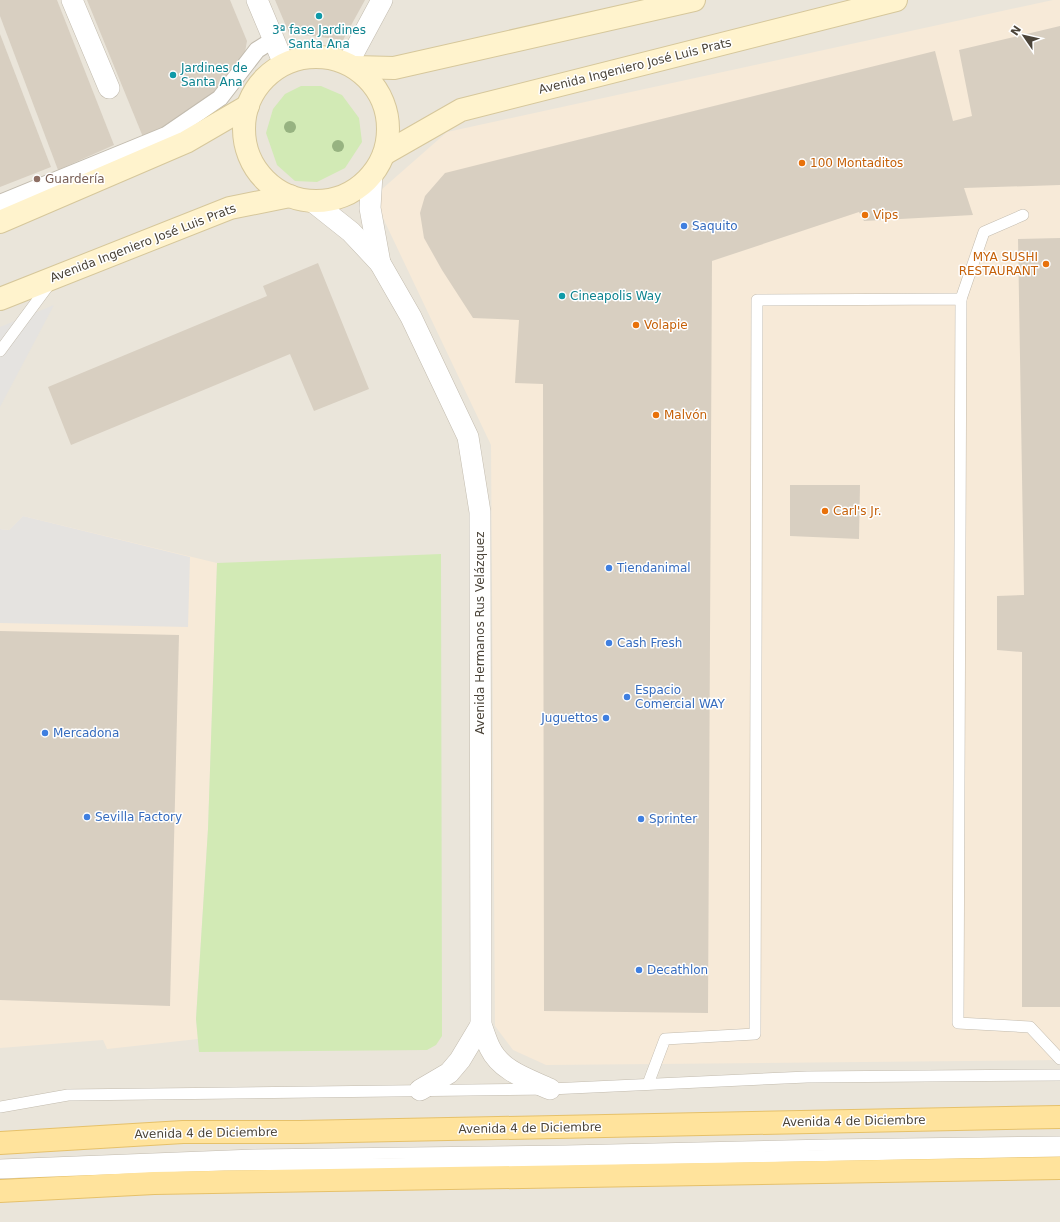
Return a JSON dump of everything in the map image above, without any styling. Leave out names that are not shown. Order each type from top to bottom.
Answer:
[{"type":"main road","points":[[351,65],[366,75],[379,92],[387,112],[388,133],[384,154],[372,174],[355,189],[334,198],[312,201],[290,196],[271,185],[256,169],[247,149],[244,127],[248,106],[256,89],[268,75],[284,64],[305,57],[327,57],[351,65],[394,68],[694,0]]},
{"type":"main road","name":"Avenida Ingeniero José Luis Prats","points":[[384,154],[461,110],[896,0]]},
{"type":"main road","points":[[0,222],[186,142],[248,106]]},
{"type":"main road","name":"Avenida Ingeniero José Luis Prats","points":[[0,299],[230,208],[290,196]]},
{"type":"main road","name":"Avenida 4 de Diciembre","points":[[0,1143],[183,1132],[307,1132],[1060,1117]]},
{"type":"main road","points":[[0,1191],[154,1183],[1060,1168]]},
{"type":"street","points":[[72,0],[109,88]]},
{"type":"street","points":[[257,0],[284,64]]},
{"type":"street","points":[[351,65],[382,0]]},
{"type":"street","points":[[0,203],[166,135],[220,98],[257,50],[273,40]]},
{"type":"street","name":"Avenida Hermanos Rus Velázquez","points":[[372,174],[370,208],[380,263]]},
{"type":"street","name":"Avenida Hermanos Rus Velázquez","points":[[312,201],[351,232],[380,263],[411,317],[468,437],[480,512],[481,1025],[490,1049],[498,1060],[510,1070],[550,1089]]},
{"type":"street","points":[[420,1090],[449,1073],[460,1060],[481,1025]]},
{"type":"lane","points":[[1023,215],[984,232],[961,299],[958,1023],[1030,1027],[1060,1059]]},
{"type":"lane","points":[[0,351],[55,277]]},
{"type":"lane","points":[[648,1084],[664,1039],[755,1034],[757,300],[961,299]]},
{"type":"lane","points":[[0,1107],[68,1095],[550,1089],[807,1076],[1060,1074]]},
{"type":"lane","points":[[0,1165],[254,1155],[1060,1142]]},
{"type":"lane","points":[[0,1173],[209,1166],[1060,1151]]},
{"type":"shaded area","points":[[0,0],[1060,0],[1060,1222],[0,1222]]},
{"type":"shaded area","points":[[1053,0],[1060,0],[1060,1060],[546,1065],[513,1050],[495,1026],[491,445],[373,197],[447,132]]},
{"type":"shaded area","points":[[54,305],[0,407],[0,327]]},
{"type":"shaded area","name":"Sevilla Factory","points":[[23,516],[217,563],[208,829],[196,1018],[198,1039],[107,1049],[103,1040],[0,1048],[0,529],[9,530]]},
{"type":"shaded area","points":[[23,516],[190,557],[188,627],[0,623],[0,529],[9,530]]},
{"type":"green space","points":[[301,86],[321,86],[342,95],[359,118],[362,142],[345,168],[317,182],[295,181],[277,165],[266,133],[273,109],[285,94]]},
{"type":"green space","points":[[441,554],[442,1036],[436,1045],[427,1050],[199,1052],[196,1019],[208,829],[217,563]]},
{"type":"building","points":[[0,0],[57,0],[114,145],[58,170],[0,16]]},
{"type":"building","name":"Jardines de Santa Ana","points":[[87,0],[230,0],[247,41],[245,52],[210,97],[181,122],[143,137]]},
{"type":"building","name":"3ª fase Jardines Santa Ana","points":[[275,0],[365,0],[343,40],[289,33]]},
{"type":"building","name":"Espacio Comercial WAY","points":[[1060,26],[1060,185],[964,188],[973,215],[864,221],[859,212],[712,261],[708,1013],[544,1011],[543,384],[515,383],[519,320],[473,318],[442,270],[424,238],[420,213],[425,196],[445,173],[935,51],[953,121],[972,116],[959,50]]},
{"type":"building","points":[[0,34],[51,167],[0,187]]},
{"type":"building","points":[[1060,238],[1060,1007],[1022,1007],[1022,652],[997,650],[997,596],[1024,595],[1018,239]]},
{"type":"building","points":[[318,263],[369,389],[314,411],[290,354],[71,445],[48,387],[267,296],[263,286]]},
{"type":"building","name":"Carl's Jr.","points":[[790,485],[860,485],[859,539],[790,536]]},
{"type":"building","name":"Sevilla Factory","points":[[0,631],[179,635],[170,1006],[0,1000]]},
{"type":"place","name":"3ª fase Jardines Santa Ana","points":[[319,16]]},
{"type":"place","name":"Jardines de Santa Ana","points":[[173,75]]},
{"type":"place","name":"100 Montaditos","points":[[802,163]]},
{"type":"place","name":"Guardería","points":[[37,179]]},
{"type":"place","name":"Vips","points":[[865,215]]},
{"type":"place","name":"Saquito","points":[[684,226]]},
{"type":"place","name":"MYA SUSHI RESTAURANT","points":[[1046,264]]},
{"type":"place","name":"Cineapolis Way","points":[[562,296]]},
{"type":"place","name":"Volapie","points":[[636,325]]},
{"type":"place","name":"Malvón","points":[[656,415]]},
{"type":"place","name":"Carl's Jr.","points":[[825,511]]},
{"type":"place","name":"Tiendanimal","points":[[609,568]]},
{"type":"place","name":"Cash Fresh","points":[[609,643]]},
{"type":"place","name":"Espacio Comercial WAY","points":[[627,697]]},
{"type":"place","name":"Juguettos","points":[[606,718]]},
{"type":"place","name":"Mercadona","points":[[45,733]]},
{"type":"place","name":"Sevilla Factory","points":[[87,817]]},
{"type":"place","name":"Sprinter","points":[[641,819]]},
{"type":"place","name":"Decathlon","points":[[639,970]]}]
